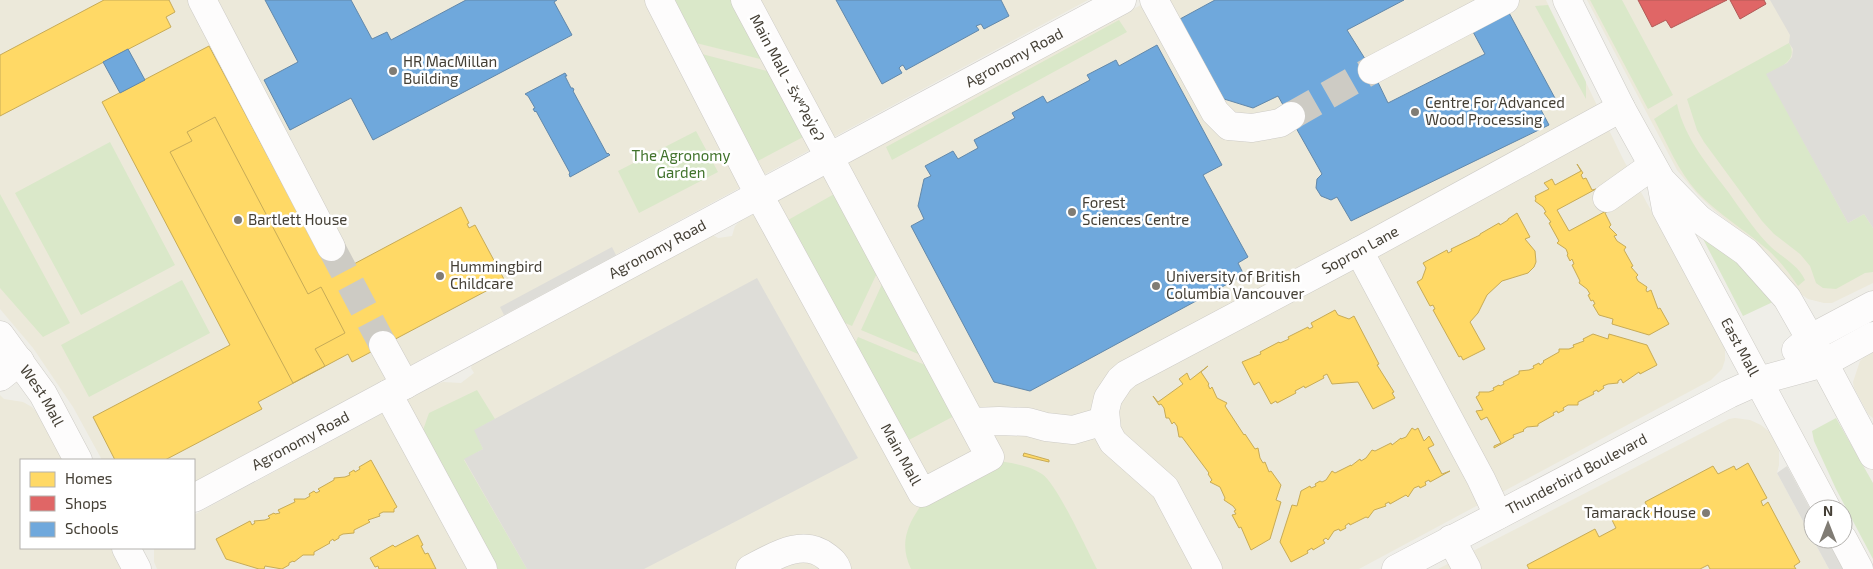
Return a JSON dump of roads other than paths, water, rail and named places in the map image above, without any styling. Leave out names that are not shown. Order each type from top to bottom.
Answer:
[{"type":"street","points":[[202,0],[331,248]]},
{"type":"street","name":"Main Mall","points":[[659,0],[760,195],[922,493],[990,457],[829,157]]},
{"type":"street","name":"Main Mall - šxʷʔey̓eʔ","points":[[745,0],[829,157]]},
{"type":"street","name":"Agronomy Road","points":[[195,497],[1122,0]]},
{"type":"street","points":[[1154,0],[1214,112],[1229,126],[1252,128],[1280,123],[1291,116]]},
{"type":"street","points":[[1372,70],[1505,0]]},
{"type":"street","name":"East Mall","points":[[1567,0],[1656,173],[1666,209],[1822,499]]},
{"type":"street","name":"Sopron Lane","points":[[1106,410],[1120,380],[1127,374],[1359,252],[1621,108]]},
{"type":"street","points":[[1607,198],[1656,173]]},
{"type":"street","name":"East Mall","points":[[1656,173],[1699,219],[1746,252],[1787,298],[1873,455]]},
{"type":"street","points":[[1359,252],[1481,479],[1498,515]]},
{"type":"street","name":"Thunderbird Boulevard","points":[[1758,381],[1809,338],[1873,305]]},
{"type":"street","name":"West Mall","points":[[0,335],[10,369],[43,394],[77,459]]},
{"type":"street","name":"Thunderbird Boulevard","points":[[1396,569],[1721,398],[1758,381],[1824,363],[1873,336]]},
{"type":"street","points":[[383,345],[396,389],[483,569]]},
{"type":"street","points":[[972,422],[1028,422],[1046,427],[1073,430],[1106,410],[1107,431],[1113,442],[1165,488],[1208,569]]},
{"type":"street","points":[[1451,539],[1468,569]]},
{"type":"street","points":[[127,549],[137,569]]},
{"type":"street","points":[[750,569],[784,551],[795,549],[819,551],[835,564],[837,569]]},
{"type":"street","points":[[1848,549],[1859,569]]},
{"type":"tunnel","points":[[1291,116],[1372,70]]},
{"type":"tunnel","points":[[331,247],[383,345]]},
{"type":"place","name":"HR MacMillan Building","points":[[393,71]]},
{"type":"place","name":"Centre For Advanced Wood Processing","points":[[1415,112]]},
{"type":"place","name":"Forest Sciences Centre","points":[[1072,212]]},
{"type":"place","name":"Bartlett House","points":[[238,220]]},
{"type":"place","name":"Hummingbird Childcare","points":[[440,276]]},
{"type":"place","name":"University of British Columbia Vancouver","points":[[1156,286]]},
{"type":"place","name":"Tamarack House","points":[[1706,513]]},
{"type":"park label","name":"The Agronomy Garden","points":[[681,164]]}]
